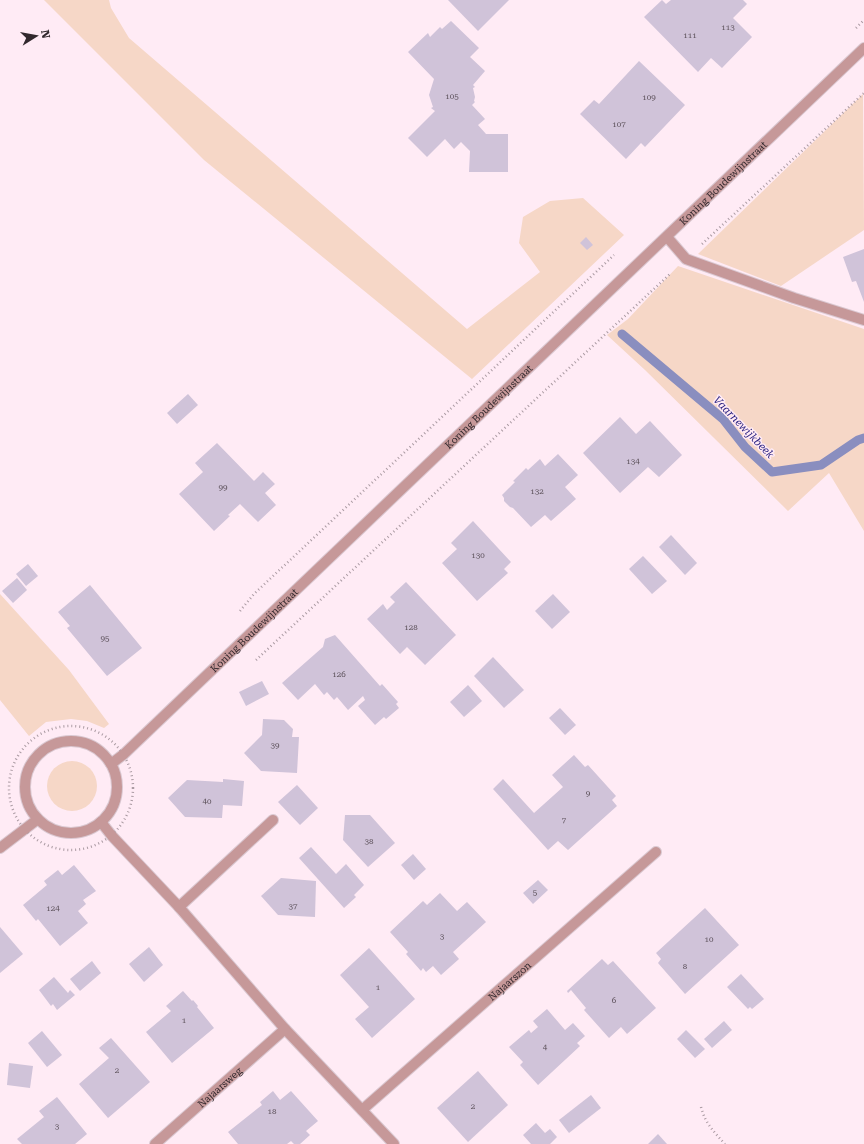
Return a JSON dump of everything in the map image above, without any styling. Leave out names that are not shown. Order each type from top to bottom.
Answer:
[{"type":"street","name":"Koning Boudewijnstraat","points":[[111,764],[124,754],[864,48]]},
{"type":"street","points":[[667,237],[686,259],[794,298],[864,320]]},
{"type":"street","points":[[71,741],[83,743],[94,747],[104,755],[111,764],[117,784],[117,795],[108,814],[92,829],[69,833],[58,831],[47,827],[31,810],[26,798],[26,775],[39,754],[48,747],[59,742],[71,741]]},
{"type":"street","points":[[0,848],[24,828],[38,819]]},
{"type":"street","points":[[179,907],[273,820]]},
{"type":"street","points":[[101,822],[112,836],[179,907],[285,1029],[394,1144]]},
{"type":"street","name":"Najaarszon","points":[[362,1110],[656,852]]},
{"type":"street","name":"Najaarsweg","points":[[155,1144],[285,1029]]},
{"type":"path","points":[[253,662],[864,93]]},
{"type":"path","points":[[110,738],[94,729],[76,725],[58,726],[41,733],[26,744],[16,759],[10,776],[9,795],[14,813],[24,828],[39,841],[57,849],[76,850],[95,846],[112,836],[124,823],[131,808],[134,791],[132,774]]},
{"type":"path","points":[[701,1107],[703,1116],[710,1128],[725,1144]]},
{"type":"shaded area","points":[[44,0],[109,0],[111,8],[129,38],[467,329],[540,272],[519,243],[523,217],[550,201],[583,198],[624,235],[472,379],[204,160]]},
{"type":"shaded area","points":[[863,94],[864,230],[781,286],[698,254]]},
{"type":"shaded area","points":[[678,266],[864,329],[864,531],[829,473],[788,511],[645,370],[607,335],[628,319]]},
{"type":"shaded area","points":[[0,594],[69,670],[109,724],[104,728],[87,721],[71,719],[46,722],[29,736],[0,700]]},
{"type":"shaded area","points":[[72,761],[81,763],[90,768],[95,777],[97,786],[95,795],[90,804],[81,809],[72,811],[63,809],[54,804],[49,795],[47,786],[49,777],[54,768],[63,763]]},
{"type":"building","points":[[448,0],[509,0],[478,31]]},
{"type":"building","points":[[662,0],[666,4],[671,0],[743,0],[747,4],[733,18],[752,37],[722,68],[711,58],[698,72],[644,17]]},
{"type":"building","points":[[451,21],[479,48],[470,57],[485,71],[473,85],[475,87],[473,88],[475,102],[472,105],[485,119],[478,125],[486,134],[508,134],[508,172],[469,172],[470,151],[461,142],[454,149],[445,139],[427,157],[408,138],[435,111],[431,108],[433,107],[429,95],[434,79],[408,52],[428,33],[430,37],[440,27],[442,29]]},
{"type":"building","points":[[639,61],[685,105],[645,147],[641,143],[626,159],[580,114],[594,100],[599,104]]},
{"type":"building","points":[[586,237],[593,245],[587,250],[580,243]]},
{"type":"building","points":[[864,249],[864,302],[856,281],[852,282],[843,257]]},
{"type":"building","points":[[188,394],[198,405],[177,424],[167,413]]},
{"type":"building","points":[[620,417],[636,434],[650,421],[682,455],[659,477],[648,467],[620,493],[583,453]]},
{"type":"building","points":[[217,443],[254,481],[263,472],[275,484],[265,493],[276,505],[258,522],[240,504],[214,531],[179,494],[203,472],[195,463]]},
{"type":"building","points":[[558,454],[578,475],[565,487],[576,499],[551,521],[545,515],[531,527],[513,508],[504,501],[502,495],[526,468],[528,470],[540,459],[545,466]]},
{"type":"building","points":[[473,521],[511,562],[504,569],[508,573],[477,601],[442,563],[457,549],[451,543]]},
{"type":"building","points":[[671,535],[697,563],[685,575],[659,547]]},
{"type":"building","points":[[643,556],[667,581],[652,594],[629,569]]},
{"type":"building","points":[[28,564],[38,576],[26,586],[16,574]]},
{"type":"building","points":[[17,578],[27,590],[13,603],[2,591]]},
{"type":"building","points":[[406,582],[456,635],[425,665],[407,647],[400,654],[367,619],[383,604],[387,610],[395,602],[390,597]]},
{"type":"building","points":[[90,585],[142,648],[107,676],[67,628],[70,626],[58,612]]},
{"type":"building","points":[[553,594],[570,612],[552,629],[535,611]]},
{"type":"building","points":[[335,635],[380,686],[382,684],[398,702],[396,704],[399,708],[386,719],[384,717],[375,725],[358,706],[365,700],[363,696],[348,710],[337,697],[334,700],[327,692],[324,695],[315,684],[298,700],[282,683],[323,647],[325,639]]},
{"type":"building","points":[[493,657],[524,690],[504,708],[474,676]]},
{"type":"building","points":[[262,681],[269,694],[246,706],[239,692]]},
{"type":"building","points":[[468,685],[482,701],[464,717],[450,702]]},
{"type":"building","points":[[560,708],[576,725],[565,735],[549,718]]},
{"type":"building","points":[[263,719],[284,720],[293,729],[292,737],[299,737],[297,773],[261,771],[244,753],[262,735]]},
{"type":"building","points":[[574,755],[585,767],[588,765],[616,796],[612,800],[617,806],[568,850],[558,841],[548,850],[493,789],[503,779],[534,813],[563,787],[552,775]]},
{"type":"building","points":[[223,779],[244,781],[242,806],[223,805],[222,818],[185,817],[168,798],[187,780],[223,782]]},
{"type":"building","points":[[297,785],[318,808],[300,825],[278,802]]},
{"type":"building","points":[[345,815],[370,815],[395,843],[368,867],[343,840]]},
{"type":"building","points":[[311,847],[336,874],[346,864],[364,885],[354,895],[356,897],[344,908],[299,858]]},
{"type":"building","points":[[413,854],[426,869],[414,880],[401,865]]},
{"type":"building","points":[[74,865],[96,891],[83,900],[86,904],[78,911],[88,923],[60,946],[38,919],[36,921],[23,905],[47,885],[44,881],[58,870],[62,875]]},
{"type":"building","points":[[281,878],[316,881],[315,917],[278,915],[261,896]]},
{"type":"building","points":[[538,880],[548,890],[533,904],[523,893]]},
{"type":"building","points":[[440,893],[457,911],[467,902],[486,922],[453,952],[459,959],[441,975],[433,966],[426,972],[423,968],[421,971],[406,954],[408,952],[390,932],[423,901],[427,905]]},
{"type":"building","points":[[705,908],[739,945],[685,994],[658,963],[661,959],[656,953]]},
{"type":"building","points":[[0,927],[23,954],[0,973]]},
{"type":"building","points":[[149,947],[163,965],[144,982],[129,964]]},
{"type":"building","points":[[369,948],[415,999],[372,1038],[355,1019],[369,1007],[340,975]]},
{"type":"building","points":[[602,959],[608,965],[613,961],[656,1008],[627,1034],[621,1027],[609,1038],[584,1010],[586,1008],[571,990],[568,993],[567,991]]},
{"type":"building","points":[[92,961],[101,973],[80,991],[70,979]]},
{"type":"building","points":[[741,974],[764,999],[752,1009],[750,1007],[748,1009],[727,987]]},
{"type":"building","points":[[54,977],[68,993],[70,990],[75,995],[57,1010],[53,1004],[51,1006],[39,990]]},
{"type":"building","points":[[183,991],[192,1001],[193,1000],[214,1028],[172,1063],[146,1032],[171,1011],[166,1006]]},
{"type":"building","points":[[547,1009],[565,1030],[573,1023],[585,1036],[577,1043],[580,1046],[538,1085],[520,1065],[523,1062],[509,1047],[529,1030],[531,1033],[538,1027],[533,1021]]},
{"type":"building","points":[[724,1021],[732,1030],[712,1048],[704,1039]]},
{"type":"building","points":[[686,1030],[705,1049],[695,1058],[677,1039]]},
{"type":"building","points":[[42,1031],[62,1055],[47,1067],[28,1043]]},
{"type":"building","points":[[111,1038],[150,1082],[108,1118],[79,1084],[109,1058],[99,1048]]},
{"type":"building","points":[[9,1063],[33,1066],[30,1088],[7,1085]]},
{"type":"building","points":[[478,1071],[508,1105],[468,1142],[437,1108]]},
{"type":"building","points":[[273,1091],[280,1100],[291,1091],[318,1121],[306,1131],[310,1135],[300,1144],[294,1144],[291,1141],[287,1144],[238,1144],[228,1132],[262,1105],[260,1102]]},
{"type":"building","points":[[591,1095],[601,1108],[569,1133],[559,1120]]},
{"type":"building","points":[[57,1097],[87,1134],[75,1144],[22,1144],[17,1139],[44,1117],[39,1111]]},
{"type":"building","points":[[536,1123],[545,1133],[550,1129],[557,1137],[550,1144],[531,1144],[523,1135]]},
{"type":"building","points":[[658,1134],[667,1144],[648,1144]]},
{"type":"waterway","name":"Vaarnewijkbeek","points":[[622,334],[723,419],[745,447],[772,472],[821,465],[858,440],[864,438]]}]
